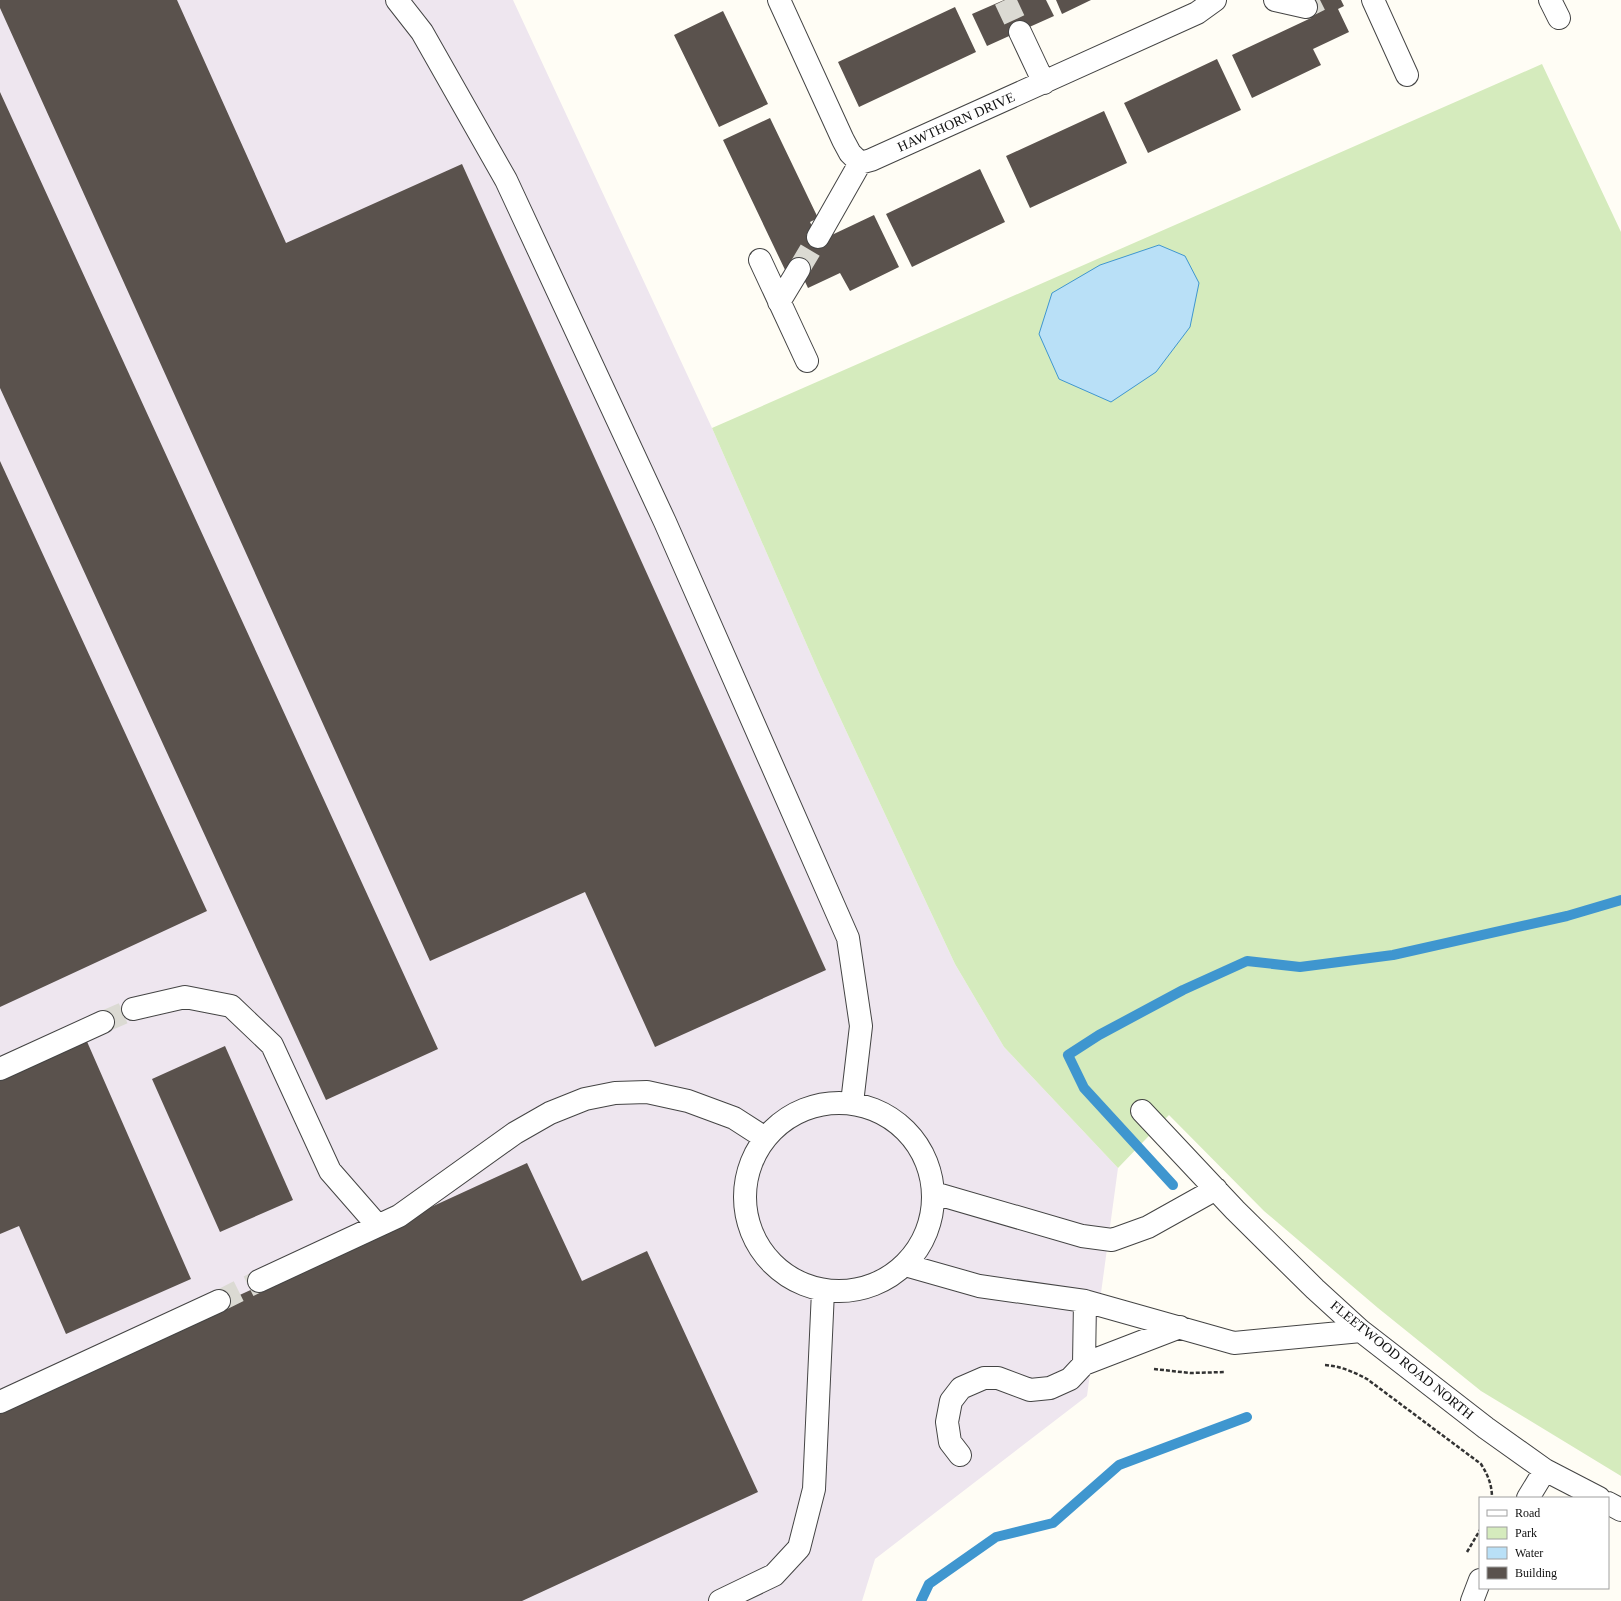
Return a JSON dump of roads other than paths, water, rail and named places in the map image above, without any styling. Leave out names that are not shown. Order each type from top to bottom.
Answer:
[{"type":"street","points":[[396,0],[422,32],[506,180],[665,522],[848,938],[861,1026],[852,1103]]},
{"type":"street","points":[[778,0],[843,140],[850,153],[860,163],[818,237]]},
{"type":"street","name":"HAWTHORN DRIVE","points":[[860,163],[871,160],[1044,83],[1197,13],[1215,0]]},
{"type":"street","points":[[1275,0],[1306,7]]},
{"type":"street","points":[[1372,0],[1408,75]]},
{"type":"street","points":[[1020,32],[1044,83]]},
{"type":"street","points":[[760,260],[807,361]]},
{"type":"street","points":[[780,302],[799,269]]},
{"type":"street","points":[[134,1009],[185,997],[231,1006],[272,1045],[330,1171],[378,1226]]},
{"type":"street","points":[[0,1069],[103,1022]]},
{"type":"street","points":[[259,1282],[399,1216],[515,1134],[550,1113],[585,1099],[615,1093],[647,1092],[688,1101],[734,1118],[765,1138]]},
{"type":"street","points":[[852,1103],[884,1113],[909,1133],[927,1161],[934,1193],[932,1217],[925,1239],[905,1265],[887,1280],[856,1291],[823,1291],[792,1280],[767,1259],[750,1231],[745,1199],[749,1167],[765,1138],[790,1116],[820,1104],[852,1103]]},
{"type":"street","name":"FLEETWOOD ROAD NORTH","points":[[1142,1111],[1216,1189],[1315,1289],[1361,1331],[1486,1428],[1546,1470],[1597,1497]]},
{"type":"street","points":[[934,1193],[1082,1236],[1112,1240],[1148,1227],[1216,1189]]},
{"type":"street","points":[[905,1265],[980,1286],[1085,1301],[1234,1343],[1361,1331]]},
{"type":"street","points":[[720,1601],[774,1575],[799,1548],[814,1489],[823,1291]]},
{"type":"street","points":[[0,1402],[219,1301]]},
{"type":"street","points":[[1084,1364],[1085,1301]]},
{"type":"street","points":[[960,1455],[950,1442],[947,1422],[951,1401],[961,1388],[984,1378],[998,1378],[1030,1390],[1050,1388],[1070,1379],[1084,1364],[1180,1327]]},
{"type":"street","points":[[1529,1497],[1546,1470]]},
{"type":"street","points":[[1609,1504],[1621,1510]]},
{"type":"street","points":[[1472,1601],[1479,1583]]},
{"type":"water","points":[[1159,245],[1185,256],[1199,283],[1190,327],[1156,372],[1111,402],[1059,379],[1039,334],[1052,293],[1100,265]]},
{"type":"waterway","points":[[1173,1185],[1084,1088],[1068,1055],[1099,1035],[1183,990],[1247,961],[1300,967],[1393,955],[1567,916],[1621,900]]},
{"type":"waterway","points":[[921,1601],[929,1584],[996,1537],[1053,1523],[1119,1465],[1247,1417]]},
{"type":"tunnel","points":[[1005,0],[1020,32]]},
{"type":"tunnel","points":[[1306,7],[1320,0]]},
{"type":"tunnel","points":[[799,269],[818,237]]},
{"type":"tunnel","points":[[103,1022],[133,1009]]},
{"type":"tunnel","points":[[219,1301],[259,1281]]}]
